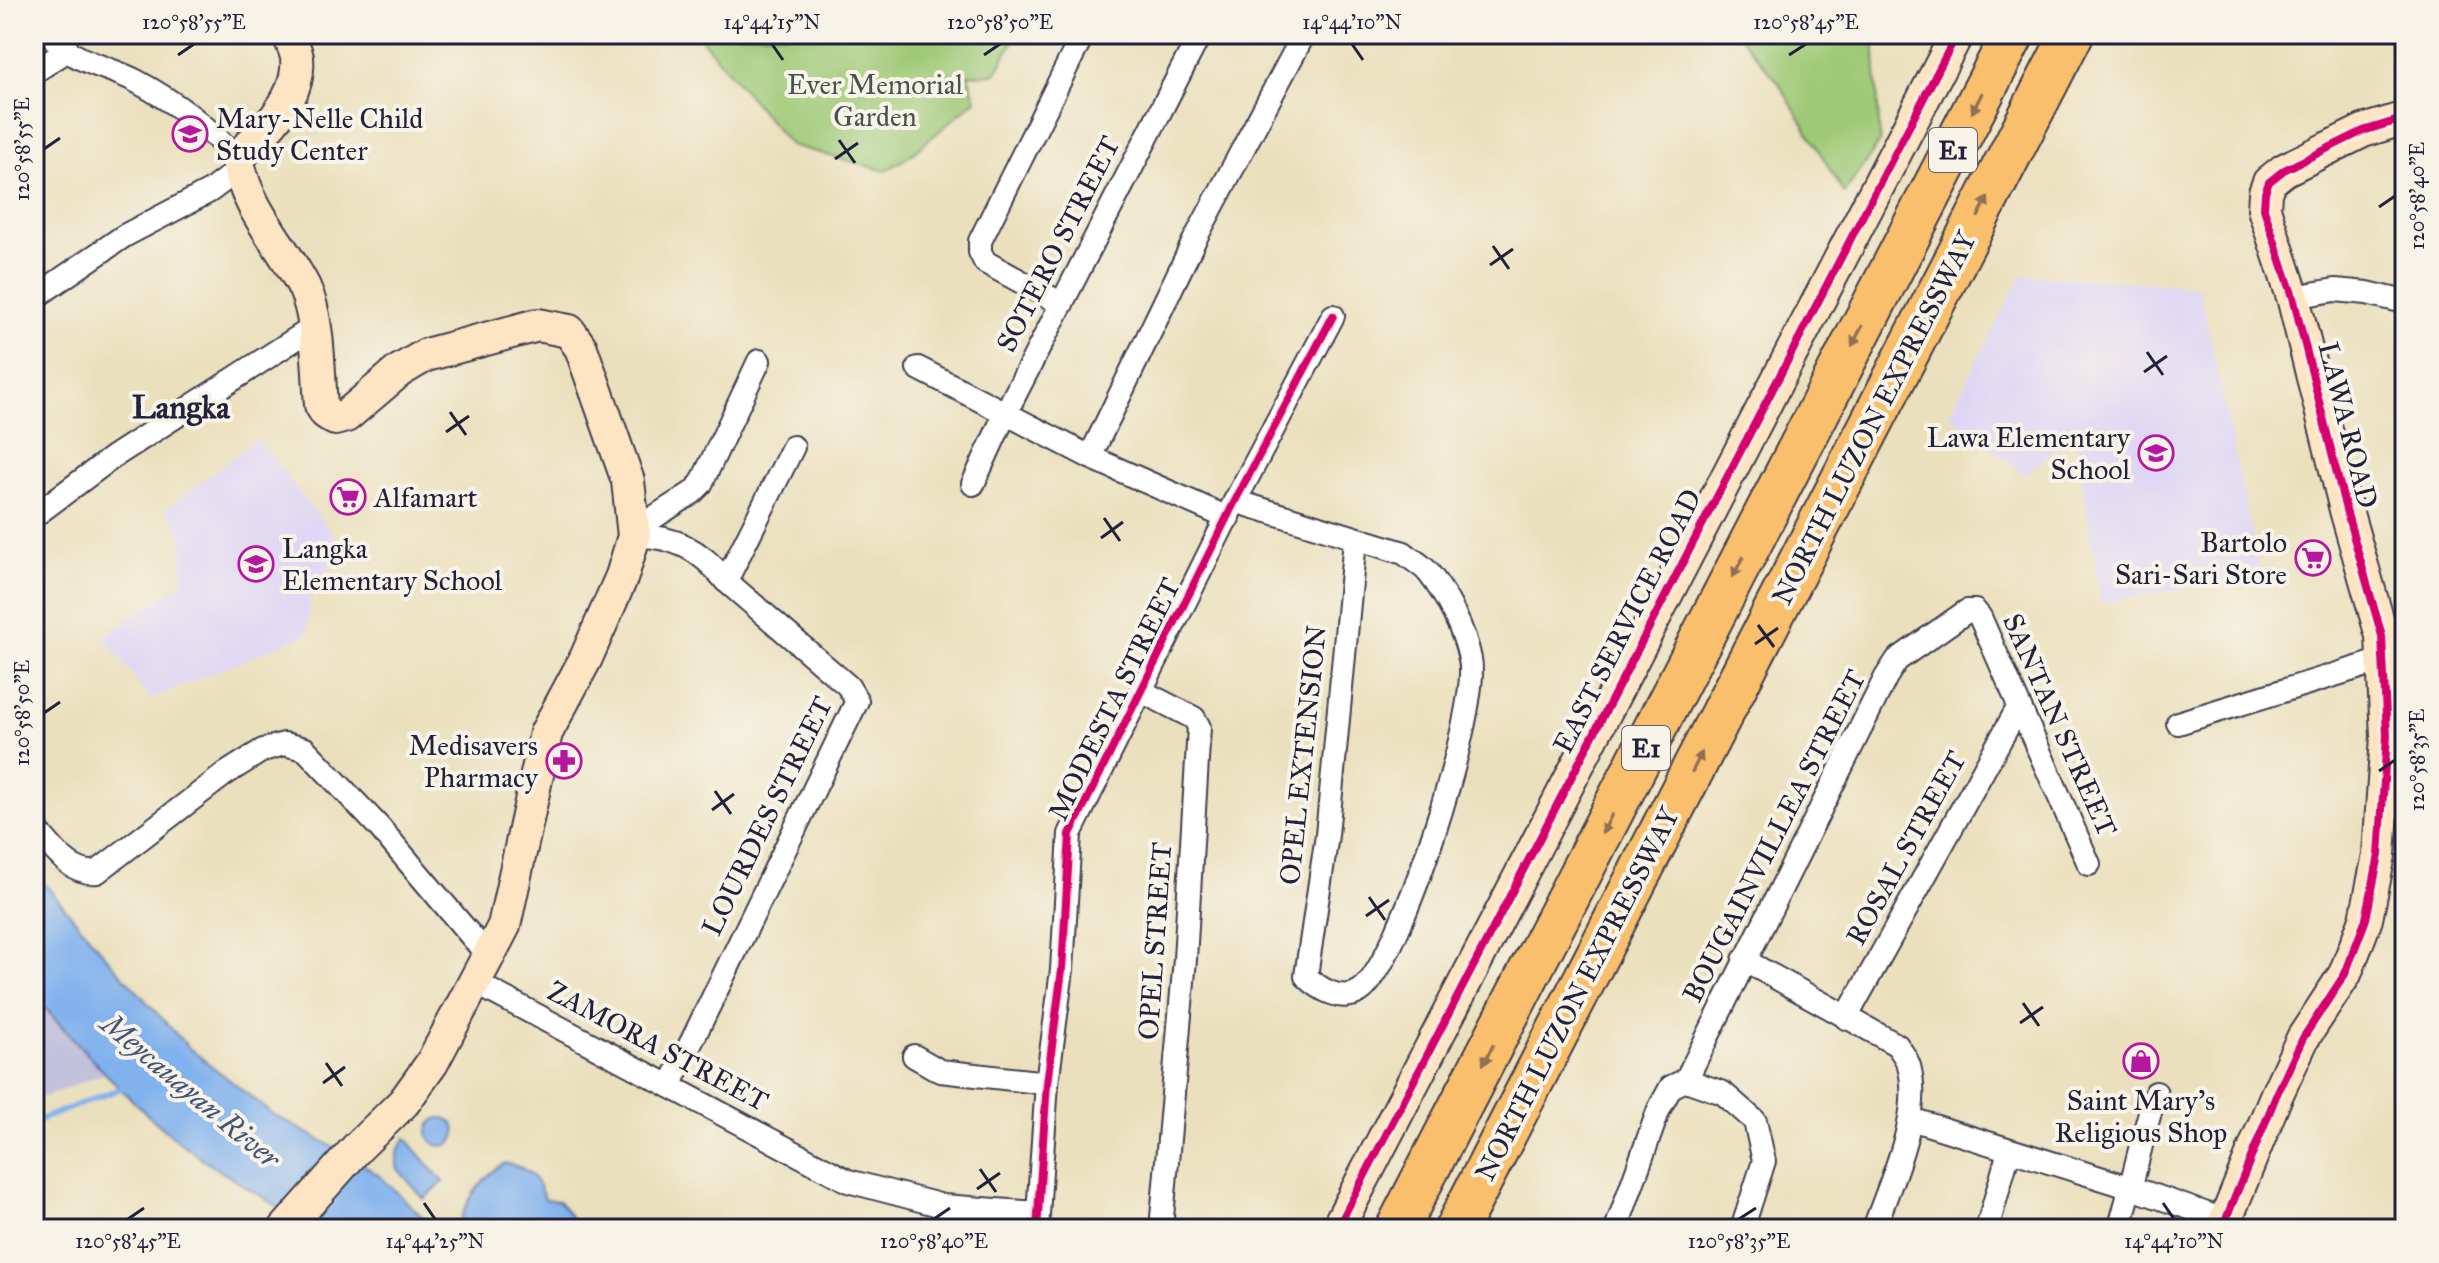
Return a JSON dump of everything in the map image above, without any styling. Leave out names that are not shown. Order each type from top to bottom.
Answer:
[{"type":"highway","name":"NORTH LUZON EXPRESSWAY","points":[[1397,1229],[2013,34]]},
{"type":"highway","name":"NORTH LUZON EXPRESSWAY","points":[[1456,1229],[2072,34]]},
{"type":"street","points":[[51,34],[57,44],[94,65],[134,80],[175,105],[226,146],[239,165],[254,205],[305,291],[314,327],[321,405],[326,413],[335,419],[346,416],[399,371],[426,355],[538,325],[569,331],[581,348],[628,481],[634,533],[622,576],[586,658],[546,733],[504,926],[432,1063],[404,1102],[357,1148],[286,1228]]},
{"type":"street","points":[[34,298],[124,236],[210,191],[239,165],[245,146],[286,105],[297,58],[289,34]]},
{"type":"street","points":[[1062,304],[985,262],[980,252],[980,241],[1083,34]]},
{"type":"street","name":"SOTERO STREET","points":[[973,484],[1005,414],[1200,34]]},
{"type":"street","points":[[1090,457],[1194,241],[1304,34]]},
{"type":"street","name":"EAST SERVICE ROAD","points":[[1337,1229],[1957,34]]},
{"type":"street","points":[[34,72],[68,50]]},
{"type":"street","name":"LAWA ROAD","points":[[2223,1225],[2303,1038],[2345,974],[2366,919],[2379,855],[2387,736],[2379,624],[2346,510],[2293,297],[2264,209],[2269,182],[2284,170],[2363,131],[2405,118]]},
{"type":"street","points":[[2293,297],[2335,290],[2367,293],[2405,302]]},
{"type":"street","name":"MODESTA STREET","points":[[1038,1221],[1047,1083],[1062,970],[1070,834],[1231,510],[1333,316]]},
{"type":"street","points":[[34,516],[113,457],[314,327]]},
{"type":"street","points":[[634,533],[701,484],[759,361]]},
{"type":"street","points":[[918,368],[1090,457],[1231,510],[1355,540]]},
{"type":"street","points":[[726,581],[793,447]]},
{"type":"street","name":"LOURDES STREET","points":[[634,533],[670,538],[710,562],[726,581],[848,686],[857,701],[670,1086]]},
{"type":"street","name":"OPEL EXTENSION","points":[[1355,540],[1404,553],[1426,570],[1458,622],[1471,662],[1467,707],[1456,757],[1422,874],[1373,980],[1357,994],[1339,995],[1320,989],[1306,976],[1327,835],[1355,540]]},
{"type":"street","name":"BOUGAINVILLEA STREET","points":[[1616,1229],[1659,1109],[1671,1087],[1686,1080],[1886,677],[1897,660],[1925,638],[1967,611],[1975,611]]},
{"type":"street","name":"SANTAN STREET","points":[[1975,611],[2089,864]]},
{"type":"street","points":[[2178,723],[2383,660]]},
{"type":"street","name":"OPEL STREET","points":[[1141,691],[1194,718],[1199,727],[1185,959],[1161,1229]]},
{"type":"street","name":"ROSAL STREET","points":[[1846,1018],[2018,708]]},
{"type":"street","points":[[34,827],[74,869],[86,873],[97,872],[225,774],[263,750],[284,744],[305,749],[379,827],[482,970]]},
{"type":"street","points":[[1744,960],[1897,1045],[1909,1064],[1913,1090],[1911,1119],[1874,1229]]},
{"type":"street","name":"ZAMORA STREET","points":[[482,970],[670,1086],[848,1181],[943,1206],[1038,1221]]},
{"type":"street","points":[[914,1056],[940,1071],[1047,1083]]},
{"type":"street","points":[[1686,1080],[1723,1093],[1755,1121],[1764,1161],[1742,1229]]},
{"type":"street","points":[[2119,1229],[2132,1188],[2142,1134],[2156,1093]]},
{"type":"street","points":[[1911,1119],[2132,1188],[2223,1225]]},
{"type":"street","points":[[1987,1229],[2009,1151]]},
{"type":"shaded area","name":"Lawa Elementary School","points":[[2022,275],[2199,286],[2261,578],[2101,602],[2074,431],[2025,476],[1949,414]]},
{"type":"shaded area","name":"Langka Elementary School","points":[[257,439],[342,545],[310,599],[307,634],[150,699],[104,637],[182,583],[182,534],[166,509]]},
{"type":"shaded area","points":[[34,996],[105,1073],[34,1101]]},
{"type":"green space","name":"Ever Memorial Garden","points":[[697,34],[1017,34],[995,74],[968,75],[976,100],[911,155],[886,171],[790,145]]},
{"type":"green space","points":[[1737,34],[1874,34],[1880,142],[1844,193],[1777,80]]},
{"type":"water","name":"Meycauayan River","points":[[34,871],[114,966],[189,1048],[274,1115],[352,1157],[380,1176],[435,1229],[314,1229],[209,1164],[144,1112],[34,996]]},
{"type":"water","points":[[442,1118],[452,1122],[456,1132],[452,1142],[442,1146],[432,1142],[428,1132],[432,1122]]},
{"type":"water","points":[[406,1138],[443,1182],[424,1199],[397,1168],[397,1152]]},
{"type":"water","points":[[505,1163],[531,1174],[545,1199],[559,1201],[574,1221],[576,1229],[457,1229],[475,1191],[488,1175]]},
{"type":"waterway","points":[[34,1122],[127,1086]]},
{"type":"cycle path","points":[[1337,1229],[1957,34]]},
{"type":"cycle path","points":[[2222,1229],[2276,1096],[2303,1038],[2345,974],[2366,919],[2379,855],[2387,736],[2382,636],[2346,510],[2293,297],[2264,209],[2265,193],[2269,182],[2284,170],[2363,131],[2405,118]]},
{"type":"cycle path","points":[[1037,1229],[1047,1083],[1062,970],[1070,834],[1235,501],[1333,316]]},
{"type":"place","name":"Mary-Nelle Child Study Center","points":[[190,134]]},
{"type":"place","name":"Lawa Elementary School","points":[[2156,453]]},
{"type":"place","name":"Alfamart","points":[[348,497]]},
{"type":"place","name":"Bartolo Sari-Sari Store","points":[[2313,558]]},
{"type":"place","name":"Langka Elementary School","points":[[256,564]]},
{"type":"place","name":"Medisavers Pharmacy","points":[[564,761]]},
{"type":"place","name":"Saint Mary's Religious Shop","points":[[2141,1061]]},
{"type":"district","name":"Langka","points":[[181,407]]}]
